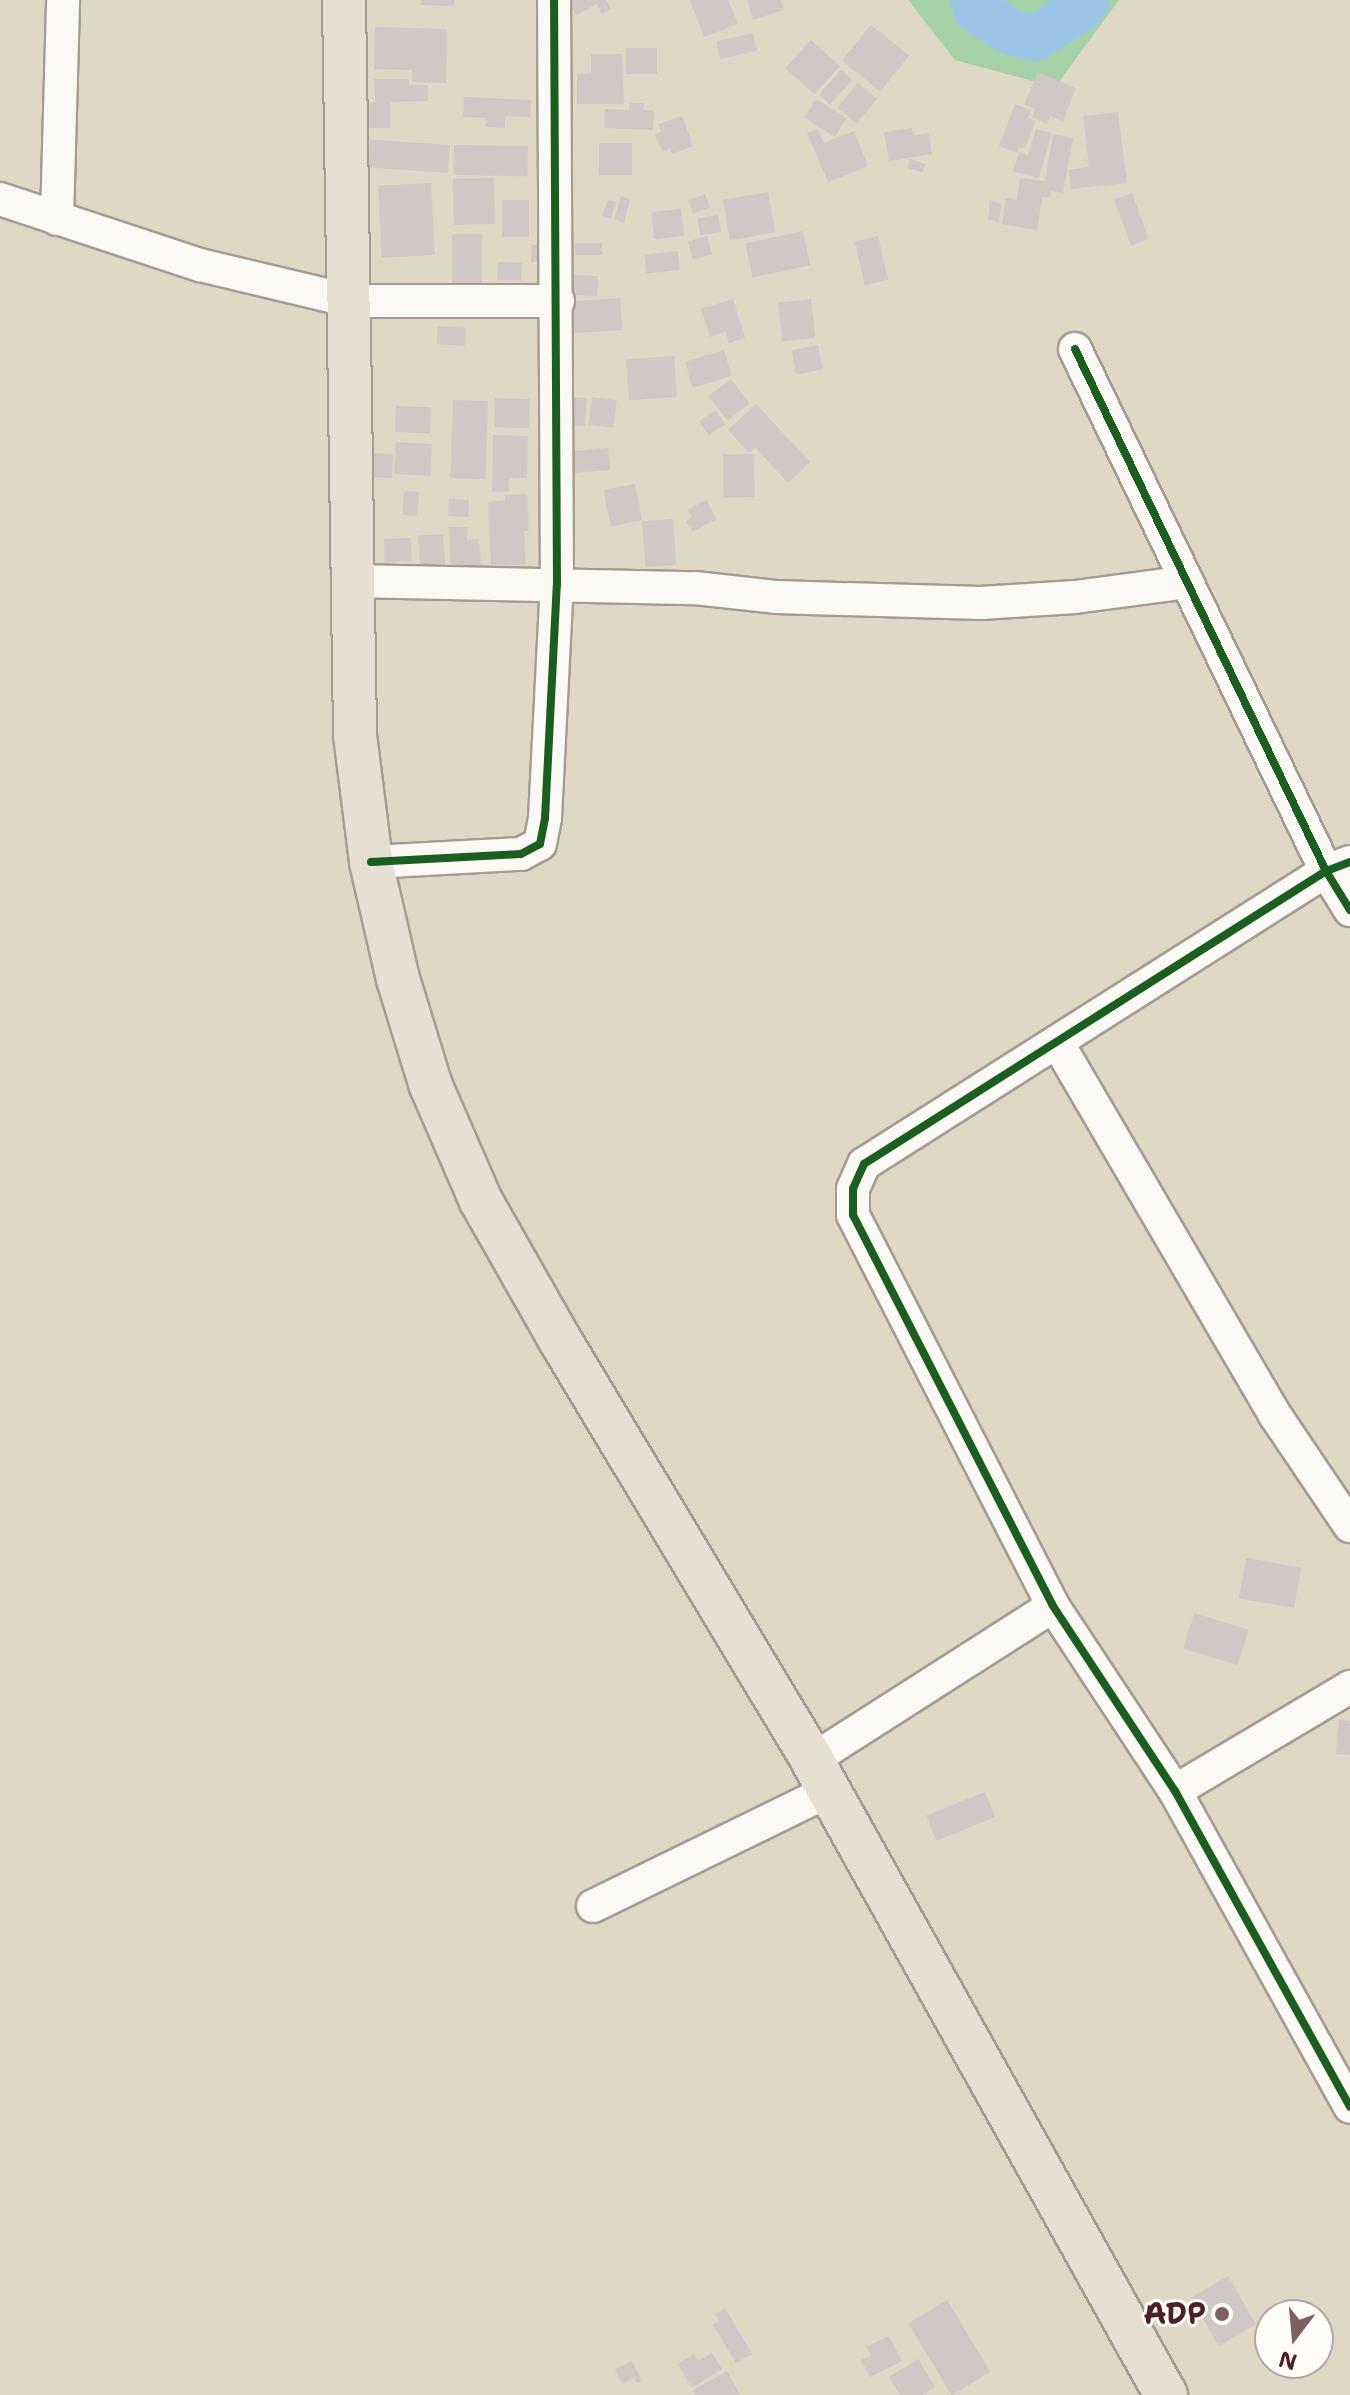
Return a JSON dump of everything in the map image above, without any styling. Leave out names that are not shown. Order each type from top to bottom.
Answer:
[{"type":"main road","points":[[344,0],[351,301],[355,735],[371,862],[398,979],[431,1086],[481,1201],[560,1340],[820,1775],[1166,2395]]},
{"type":"street","points":[[57,219],[63,0]]},
{"type":"street","points":[[371,862],[521,854],[540,844],[545,818],[557,585],[558,301],[554,0]]},
{"type":"street","points":[[0,199],[200,265],[351,301],[558,301]]},
{"type":"street","points":[[1075,349],[1187,582],[1338,866],[1350,910]]},
{"type":"street","points":[[353,581],[695,588],[819,599],[981,603],[1075,597],[1187,582]]},
{"type":"street","points":[[1338,866],[864,1164],[853,1189],[853,1215],[1053,1606],[1175,1791],[1350,2107]]},
{"type":"street","points":[[1057,1042],[1275,1415],[1350,1526]]},
{"type":"street","points":[[593,1906],[820,1775],[1053,1606]]},
{"type":"street","points":[[1175,1791],[1350,1687]]},
{"type":"green space","points":[[908,0],[1119,0],[1055,87],[955,60]]},
{"type":"building","points":[[421,0],[455,0],[455,6],[420,5]]},
{"type":"building","points":[[568,0],[606,0],[611,9],[602,14],[597,4],[576,15]]},
{"type":"building","points":[[690,0],[728,0],[738,24],[704,37]]},
{"type":"building","points":[[747,0],[781,0],[784,10],[753,20]]},
{"type":"building","points":[[871,25],[909,56],[880,92],[842,61]]},
{"type":"building","points":[[375,27],[447,29],[446,83],[412,82],[412,70],[374,69]]},
{"type":"building","points":[[753,33],[757,51],[720,59],[716,42]]},
{"type":"building","points":[[811,40],[840,66],[815,94],[786,68]]},
{"type":"building","points":[[626,48],[657,48],[657,74],[626,74]]},
{"type":"building","points":[[591,54],[622,54],[624,104],[577,104],[577,74],[591,73]]},
{"type":"building","points":[[841,70],[852,80],[830,105],[819,95]]},
{"type":"building","points":[[1038,72],[1076,88],[1063,121],[1050,116],[1047,124],[1032,117],[1035,109],[1024,105]]},
{"type":"building","points":[[374,79],[409,79],[409,85],[428,85],[428,101],[390,102],[390,128],[364,128],[364,102],[375,102]]},
{"type":"building","points":[[858,83],[877,99],[857,124],[837,108]]},
{"type":"building","points":[[464,97],[531,100],[530,117],[505,116],[505,128],[486,127],[486,118],[463,117]]},
{"type":"building","points":[[816,99],[847,118],[835,137],[804,118]]},
{"type":"building","points":[[630,103],[644,103],[643,110],[654,111],[653,130],[605,128],[605,109],[629,110]]},
{"type":"building","points":[[1015,104],[1031,110],[1028,118],[1035,121],[1025,149],[1019,147],[1017,153],[999,146]]},
{"type":"building","points":[[1118,112],[1127,183],[1071,189],[1069,170],[1089,167],[1083,116]]},
{"type":"building","points":[[682,116],[693,146],[672,154],[670,148],[662,152],[655,134],[661,132],[659,124]]},
{"type":"building","points":[[912,128],[913,136],[929,133],[932,154],[889,161],[884,132]]},
{"type":"building","points":[[818,129],[824,143],[854,131],[868,166],[828,182],[807,133]]},
{"type":"building","points":[[1036,129],[1052,133],[1039,178],[1013,171],[1019,152],[1028,155]]},
{"type":"building","points":[[1053,134],[1073,138],[1063,193],[1051,191],[1050,198],[1042,197],[1037,230],[1002,224],[1006,198],[1017,200],[1020,178],[1045,181]]},
{"type":"building","points":[[370,139],[450,145],[448,173],[368,167]]},
{"type":"building","points":[[599,143],[632,143],[632,175],[599,175]]},
{"type":"building","points":[[454,145],[528,146],[527,176],[453,175]]},
{"type":"building","points":[[910,159],[925,164],[922,173],[907,168]]},
{"type":"building","points":[[494,178],[495,224],[454,225],[453,179]]},
{"type":"building","points":[[431,183],[435,255],[382,258],[378,186]]},
{"type":"building","points":[[768,192],[775,232],[730,240],[723,200]]},
{"type":"building","points":[[1132,193],[1149,239],[1131,246],[1114,199]]},
{"type":"building","points":[[705,194],[710,207],[693,214],[688,200]]},
{"type":"building","points":[[621,196],[630,199],[624,223],[614,219]]},
{"type":"building","points":[[502,200],[529,200],[529,237],[502,237]]},
{"type":"building","points":[[608,200],[616,202],[611,219],[602,216]]},
{"type":"building","points":[[990,200],[1001,204],[999,223],[988,219]]},
{"type":"building","points":[[681,209],[684,236],[654,239],[651,212]]},
{"type":"building","points":[[718,215],[721,232],[700,235],[697,219]]},
{"type":"building","points":[[803,231],[810,265],[753,278],[745,243]]},
{"type":"building","points":[[452,234],[482,234],[482,288],[452,288]]},
{"type":"building","points":[[707,236],[712,254],[693,260],[688,242]]},
{"type":"building","points":[[878,236],[888,280],[865,285],[855,241]]},
{"type":"building","points":[[575,243],[602,243],[602,255],[575,255]]},
{"type":"building","points":[[531,245],[542,245],[542,262],[531,262]]},
{"type":"building","points":[[678,251],[680,270],[646,273],[644,255]]},
{"type":"building","points":[[498,262],[522,263],[521,281],[497,280]]},
{"type":"building","points":[[570,275],[598,276],[597,296],[569,295]]},
{"type":"building","points":[[620,298],[622,330],[573,333],[571,301]]},
{"type":"building","points":[[733,299],[745,338],[729,343],[726,331],[710,337],[701,309]]},
{"type":"building","points":[[811,299],[815,338],[782,341],[778,302]]},
{"type":"building","points":[[438,326],[466,328],[465,346],[437,344]]},
{"type":"building","points":[[818,345],[823,370],[796,375],[791,350]]},
{"type":"building","points":[[724,350],[732,376],[693,388],[685,362]]},
{"type":"building","points":[[674,356],[677,397],[629,400],[626,359]]},
{"type":"building","points":[[731,379],[750,404],[727,421],[709,396]]},
{"type":"building","points":[[571,397],[587,398],[585,426],[569,425]]},
{"type":"building","points":[[592,397],[617,400],[613,428],[589,425]]},
{"type":"building","points":[[495,398],[530,399],[529,428],[494,427]]},
{"type":"building","points":[[453,400],[488,401],[485,479],[450,478]]},
{"type":"building","points":[[756,404],[810,462],[788,483],[755,447],[749,453],[728,430]]},
{"type":"building","points":[[396,406],[431,407],[430,433],[395,432]]},
{"type":"building","points":[[716,410],[725,424],[708,435],[699,421]]},
{"type":"building","points":[[493,435],[528,436],[527,478],[509,478],[509,492],[492,491]]},
{"type":"building","points":[[396,442],[432,444],[430,476],[394,474]]},
{"type":"building","points":[[608,448],[610,470],[574,473],[572,451]]},
{"type":"building","points":[[374,453],[393,454],[392,478],[373,477]]},
{"type":"building","points":[[754,454],[755,497],[724,498],[723,455]]},
{"type":"building","points":[[635,484],[642,520],[611,526],[604,490]]},
{"type":"building","points":[[404,491],[419,492],[417,516],[402,515]]},
{"type":"building","points":[[527,494],[529,531],[524,531],[526,564],[491,566],[488,502],[505,500],[505,495]]},
{"type":"building","points":[[449,499],[469,500],[468,517],[448,516]]},
{"type":"building","points":[[706,500],[717,519],[693,531],[686,522],[692,516],[687,510]]},
{"type":"building","points":[[673,519],[676,565],[645,567],[642,521]]},
{"type":"building","points":[[449,527],[467,527],[467,540],[479,539],[481,566],[451,567]]},
{"type":"building","points":[[443,534],[445,564],[420,566],[418,536]]},
{"type":"building","points":[[411,538],[412,561],[385,562],[384,539]]},
{"type":"building","points":[[1246,1558],[1301,1568],[1294,1608],[1239,1598]]},
{"type":"building","points":[[1194,1613],[1249,1630],[1238,1665],[1183,1648]]},
{"type":"building","points":[[1339,1719],[1350,1721],[1350,1755],[1336,1754]]},
{"type":"building","points":[[985,1792],[995,1817],[937,1841],[927,1816]]},
{"type":"building","points":[[1228,2276],[1254,2326],[1219,2346],[1191,2298]]},
{"type":"building","points":[[947,2300],[990,2372],[952,2395],[908,2323]]},
{"type":"building","points":[[725,2308],[752,2354],[736,2363],[713,2325],[719,2321],[715,2314]]},
{"type":"building","points":[[889,2336],[902,2361],[870,2377],[861,2360],[871,2355],[866,2347]]},
{"type":"building","points":[[712,2353],[722,2369],[692,2388],[678,2364],[694,2354],[698,2361]]},
{"type":"building","points":[[918,2359],[935,2387],[922,2395],[900,2395],[889,2377]]},
{"type":"building","points":[[632,2361],[642,2381],[637,2383],[634,2378],[622,2384],[615,2370]]},
{"type":"building","points":[[727,2371],[740,2395],[696,2395],[693,2390]]},
{"type":"waterway","points":[[973,0],[977,11],[1013,33],[1035,38],[1080,9],[1087,0]]},
{"type":"cycle path","points":[[371,862],[521,854],[540,844],[545,818],[557,585],[554,0]]},
{"type":"cycle path","points":[[1075,349],[1326,871],[1350,910]]},
{"type":"cycle path","points":[[1350,862],[1326,871],[864,1164],[853,1189],[853,1215],[1053,1606],[1175,1791],[1350,2107]]},
{"type":"place","name":"ADP","points":[[1222,2314]]}]
